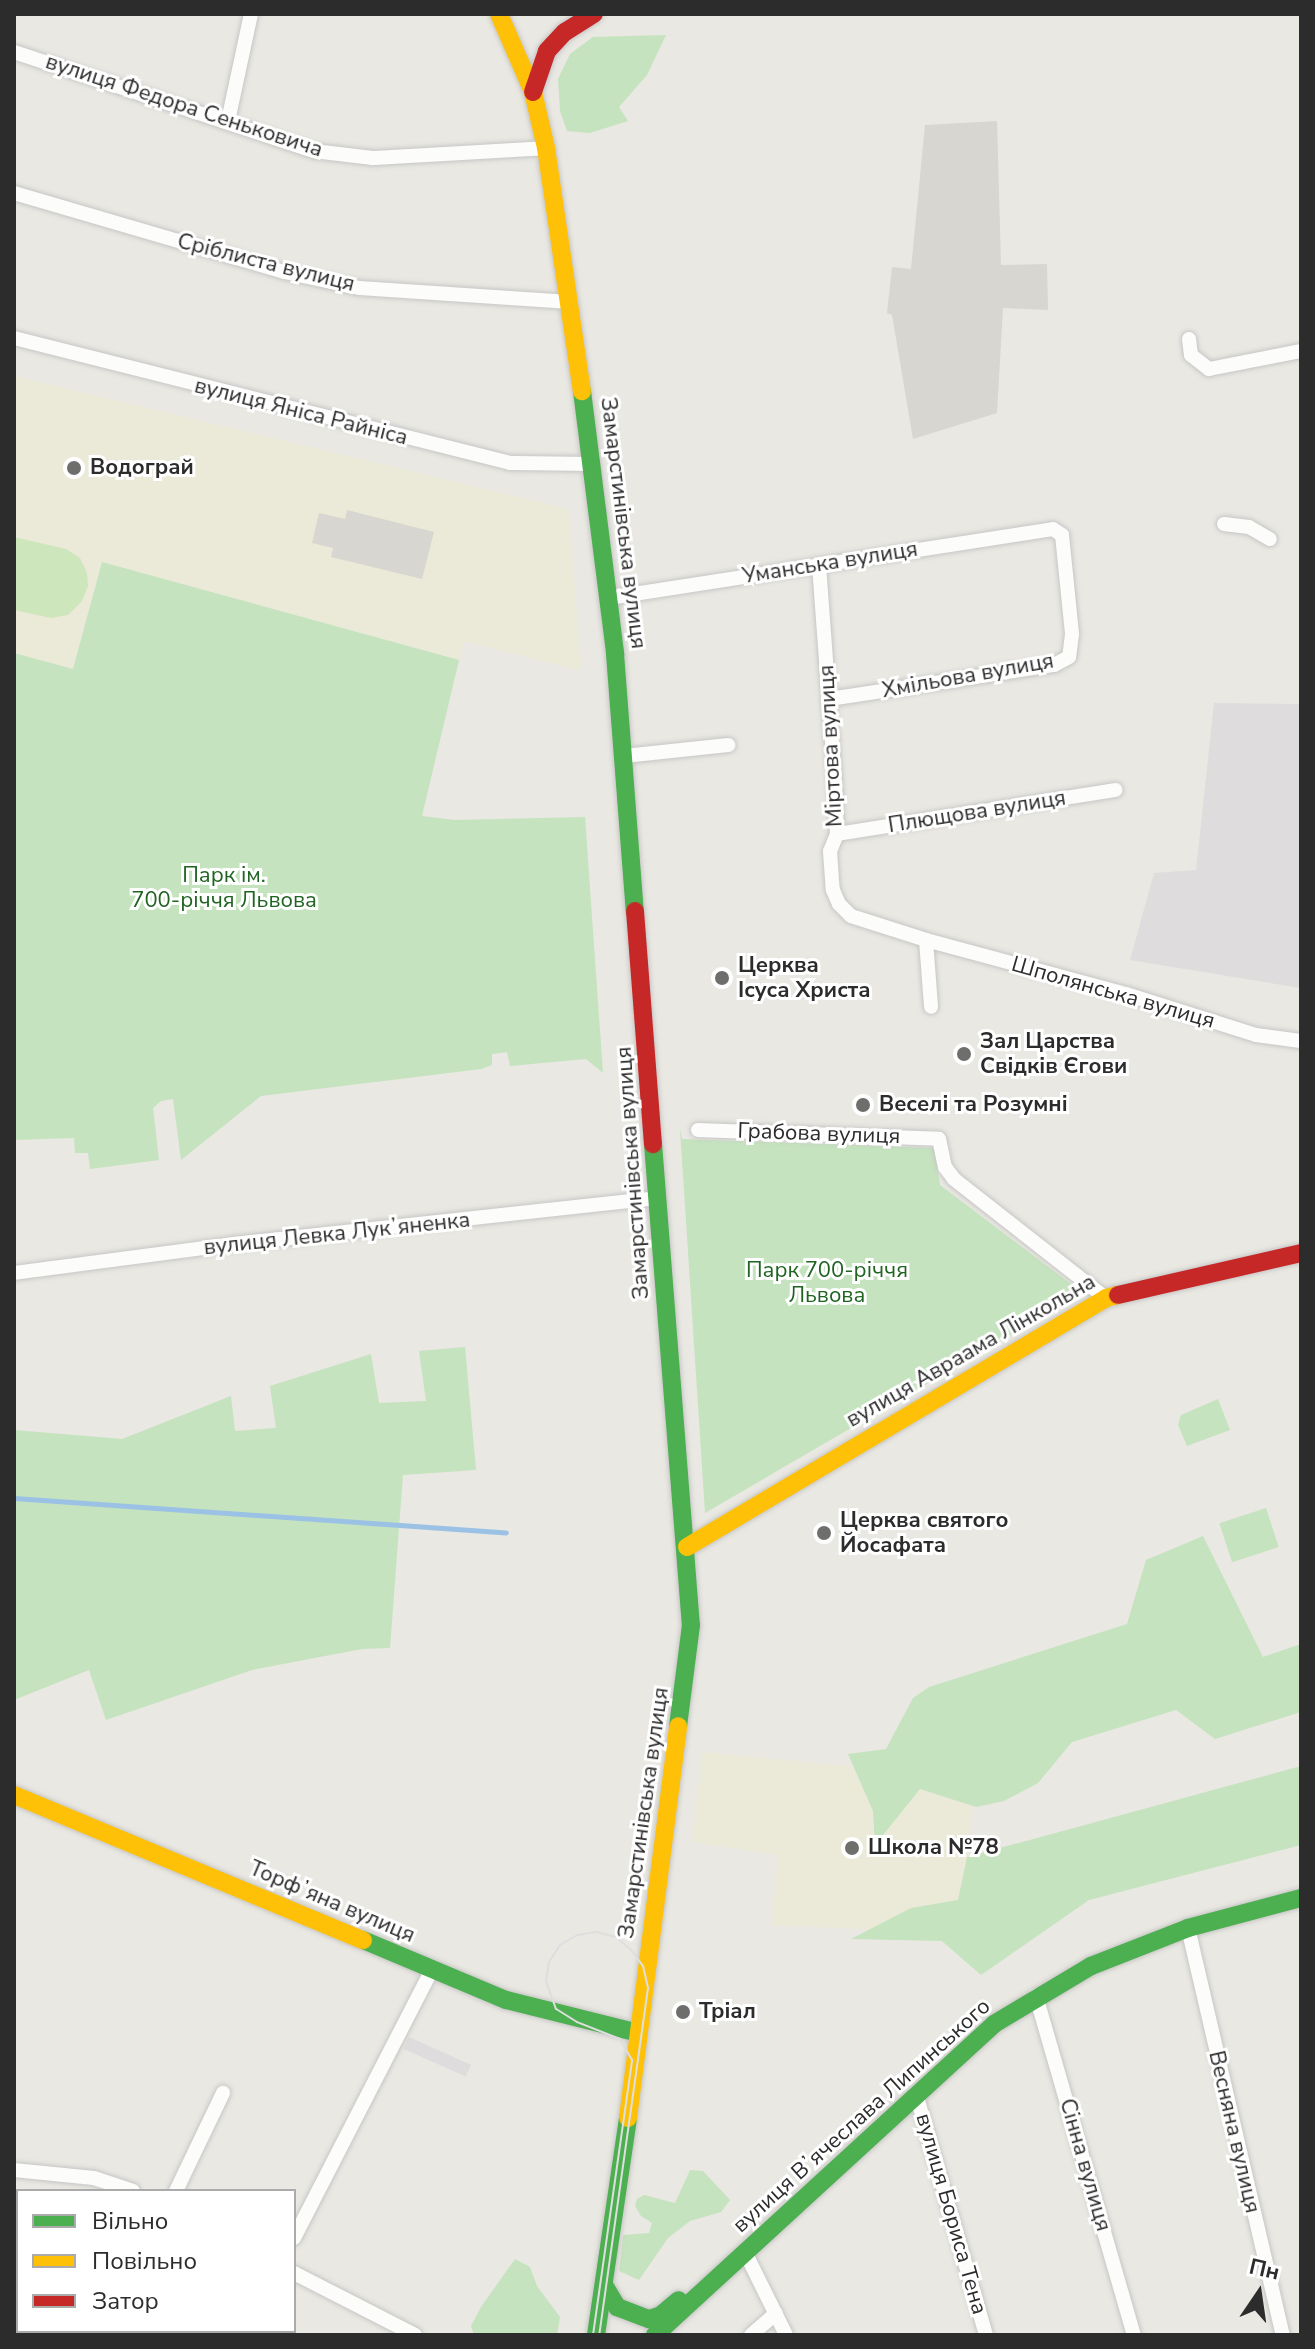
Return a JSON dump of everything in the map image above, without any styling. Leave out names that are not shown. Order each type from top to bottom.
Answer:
[{"type":"main road","name":"Замарстинівська вулиця","points":[[499,14],[533,92],[546,148],[571,302],[608,598],[658,1128],[659,1198],[691,1625],[596,2335]]},
{"type":"main road","points":[[533,92],[547,51],[565,32],[594,14]]},
{"type":"main road","name":"вулиця Авраама Лінкольна","points":[[687,1547],[1106,1298],[1301,1253]]},
{"type":"main road","name":"Торфʼяна вулиця","points":[[14,1795],[506,2000],[638,2033]]},
{"type":"main road","name":"вулиця Вʼячеслава Липинського","points":[[655,2335],[994,2024],[1036,1996],[1091,1966],[1188,1928],[1301,1898]]},
{"type":"main road","points":[[604,2285],[617,2307],[649,2319],[661,2315],[753,2237],[776,2226]]},
{"type":"street","points":[[228,121],[251,14]]},
{"type":"street","name":"вулиця Федора Сеньковича","points":[[14,52],[314,151],[373,158],[546,148]]},
{"type":"street","name":"Сріблиста вулиця","points":[[14,193],[284,272],[359,288],[571,302]]},
{"type":"street","name":"вулиця Яніса Райніса","points":[[14,338],[510,463],[592,464]]},
{"type":"street","points":[[1189,339],[1191,355],[1209,369],[1301,351]]},
{"type":"street","points":[[1224,524],[1249,527],[1270,539]]},
{"type":"street","name":"Уманська вулиця","points":[[608,598],[1053,529]]},
{"type":"street","name":"Хмільова вулиця","points":[[830,699],[1054,665],[1069,657],[1072,634],[1062,535],[1053,529]]},
{"type":"street","name":"Міртова вулиця","points":[[819,565],[837,834],[831,844],[830,879],[839,904],[851,916],[926,940]]},
{"type":"street","points":[[624,756],[728,745]]},
{"type":"street","name":"Плющова вулиця","points":[[837,834],[1116,790]]},
{"type":"street","points":[[926,940],[931,1007]]},
{"type":"street","name":"Шполянська вулиця","points":[[926,940],[1126,994],[1256,1035],[1301,1041]]},
{"type":"street","name":"Грабова вулиця","points":[[698,1130],[939,1139],[945,1167],[954,1179],[1106,1298]]},
{"type":"street","name":"вулиця Левка Лукʼяненка","points":[[14,1273],[234,1244],[659,1198]]},
{"type":"street","name":"Весняна вулиця","points":[[1188,1928],[1195,1985],[1283,2335]]},
{"type":"street","points":[[296,2234],[431,1971]]},
{"type":"street","name":"Сінна вулиця","points":[[1036,1996],[1134,2335]]},
{"type":"street","points":[[177,2189],[223,2093]]},
{"type":"street","name":"вулиця Бориса Тена","points":[[916,2094],[986,2335]]},
{"type":"street","points":[[14,2170],[94,2178],[127,2189]]},
{"type":"street","points":[[746,2254],[786,2335]]},
{"type":"street","points":[[296,2274],[415,2335]]},
{"type":"street","points":[[751,2335],[776,2313]]},
{"type":"shaded area","points":[[997,121],[1001,265],[1047,264],[1048,310],[1003,308],[997,413],[913,439],[892,315],[887,313],[892,267],[911,269],[925,125]]},
{"type":"shaded area","points":[[14,376],[568,509],[582,671],[464,641],[459,660],[102,562],[73,670],[14,653]]},
{"type":"shaded area","points":[[347,510],[434,532],[422,579],[331,557],[333,548],[312,543],[319,513],[345,519]]},
{"type":"shaded area","points":[[1214,703],[1301,704],[1301,988],[1130,960],[1154,873],[1196,870]]},
{"type":"shaded area","name":"Школа №78","points":[[702,1752],[974,1778],[962,1934],[772,1925],[778,1855],[692,1842]]},
{"type":"shaded area","points":[[409,2037],[471,2065],[466,2077],[404,2049]]},
{"type":"green space","points":[[666,35],[647,75],[619,107],[628,121],[590,133],[567,131],[560,111],[558,79],[570,54],[593,37]]},
{"type":"green space","points":[[14,537],[66,549],[80,558],[87,573],[88,586],[82,601],[68,615],[51,618],[14,610]]},
{"type":"green space","name":"Парк ім. 700-річчя Львова","points":[[102,562],[459,660],[422,816],[455,820],[585,817],[603,1073],[586,1059],[510,1066],[507,1052],[492,1054],[492,1065],[481,1069],[261,1096],[181,1160],[173,1099],[161,1101],[153,1108],[159,1160],[90,1169],[88,1153],[75,1153],[74,1138],[14,1140],[14,653],[73,669]]},
{"type":"green space","name":"Парк 700-річчя Львова","points":[[680,1129],[682,1139],[934,1148],[940,1185],[1083,1293],[705,1513]]},
{"type":"green space","points":[[465,1347],[476,1470],[403,1475],[390,1648],[362,1649],[252,1670],[106,1720],[89,1670],[14,1700],[14,1430],[122,1439],[231,1396],[235,1431],[276,1428],[270,1386],[371,1354],[379,1403],[426,1401],[419,1351]]},
{"type":"green space","points":[[1218,1399],[1230,1430],[1187,1446],[1178,1425],[1181,1415]]},
{"type":"green space","points":[[1266,1508],[1279,1547],[1232,1562],[1219,1523]]},
{"type":"green space","points":[[1203,1536],[1263,1657],[1301,1644],[1301,1712],[1215,1739],[1176,1710],[1072,1742],[1038,1783],[1004,1801],[976,1807],[920,1789],[875,1845],[873,1811],[848,1754],[886,1749],[913,1698],[929,1687],[1127,1624],[1146,1560]]},
{"type":"green space","points":[[1301,1766],[1301,1845],[1089,1900],[981,1975],[942,1941],[851,1939],[911,1908],[958,1900],[967,1857]]},
{"type":"green space","points":[[690,2170],[703,2171],[730,2200],[721,2212],[690,2221],[668,2238],[639,2280],[619,2271],[623,2235],[649,2233],[652,2223],[641,2216],[635,2206],[637,2199],[644,2195],[675,2203]]},
{"type":"green space","points":[[515,2259],[530,2267],[537,2286],[560,2317],[557,2335],[474,2335],[471,2326],[481,2307]]},
{"type":"waterway","points":[[14,1498],[506,1532]]},
{"type":"tram line","points":[[593,2335],[632,2060],[620,2039],[577,2022],[556,2009],[546,1981],[549,1962],[560,1945],[577,1935],[597,1932],[616,1937],[632,1951],[643,1966],[648,1988],[599,2335]]},
{"type":"traffic: fast","points":[[582,391],[615,654],[635,911]]},
{"type":"traffic: fast","points":[[653,1144],[691,1625],[678,1726]]},
{"type":"traffic: fast","points":[[655,2335],[994,2024],[1091,1966],[1188,1928],[1301,1898]]},
{"type":"traffic: fast","points":[[363,1940],[506,2000],[638,2033]]},
{"type":"traffic: fast","points":[[596,2335],[628,2118]]},
{"type":"traffic: fast","points":[[604,2285],[617,2307],[649,2319],[661,2315],[679,2300]]},
{"type":"traffic: slow","points":[[499,14],[533,92],[546,148],[582,391]]},
{"type":"traffic: slow","points":[[687,1547],[1106,1298],[1118,1295]]},
{"type":"traffic: slow","points":[[628,2118],[678,1726]]},
{"type":"traffic: slow","points":[[14,1795],[363,1940]]},
{"type":"traffic: jam","points":[[533,92],[547,51],[565,32],[594,14]]},
{"type":"traffic: jam","points":[[635,911],[653,1144]]},
{"type":"traffic: jam","points":[[1118,1295],[1301,1253]]},
{"type":"place","name":"Водограй","points":[[74,468]]},
{"type":"place","name":"Церква Ісуса Христа","points":[[722,978]]},
{"type":"place","name":"Зал Царства Свідків Єгови","points":[[964,1054]]},
{"type":"place","name":"Веселі та Розумні","points":[[863,1105]]},
{"type":"place","name":"Церква святого Йосафата","points":[[824,1533]]},
{"type":"place","name":"Школа №78","points":[[852,1848]]},
{"type":"place","name":"Тріал","points":[[683,2012]]}]
